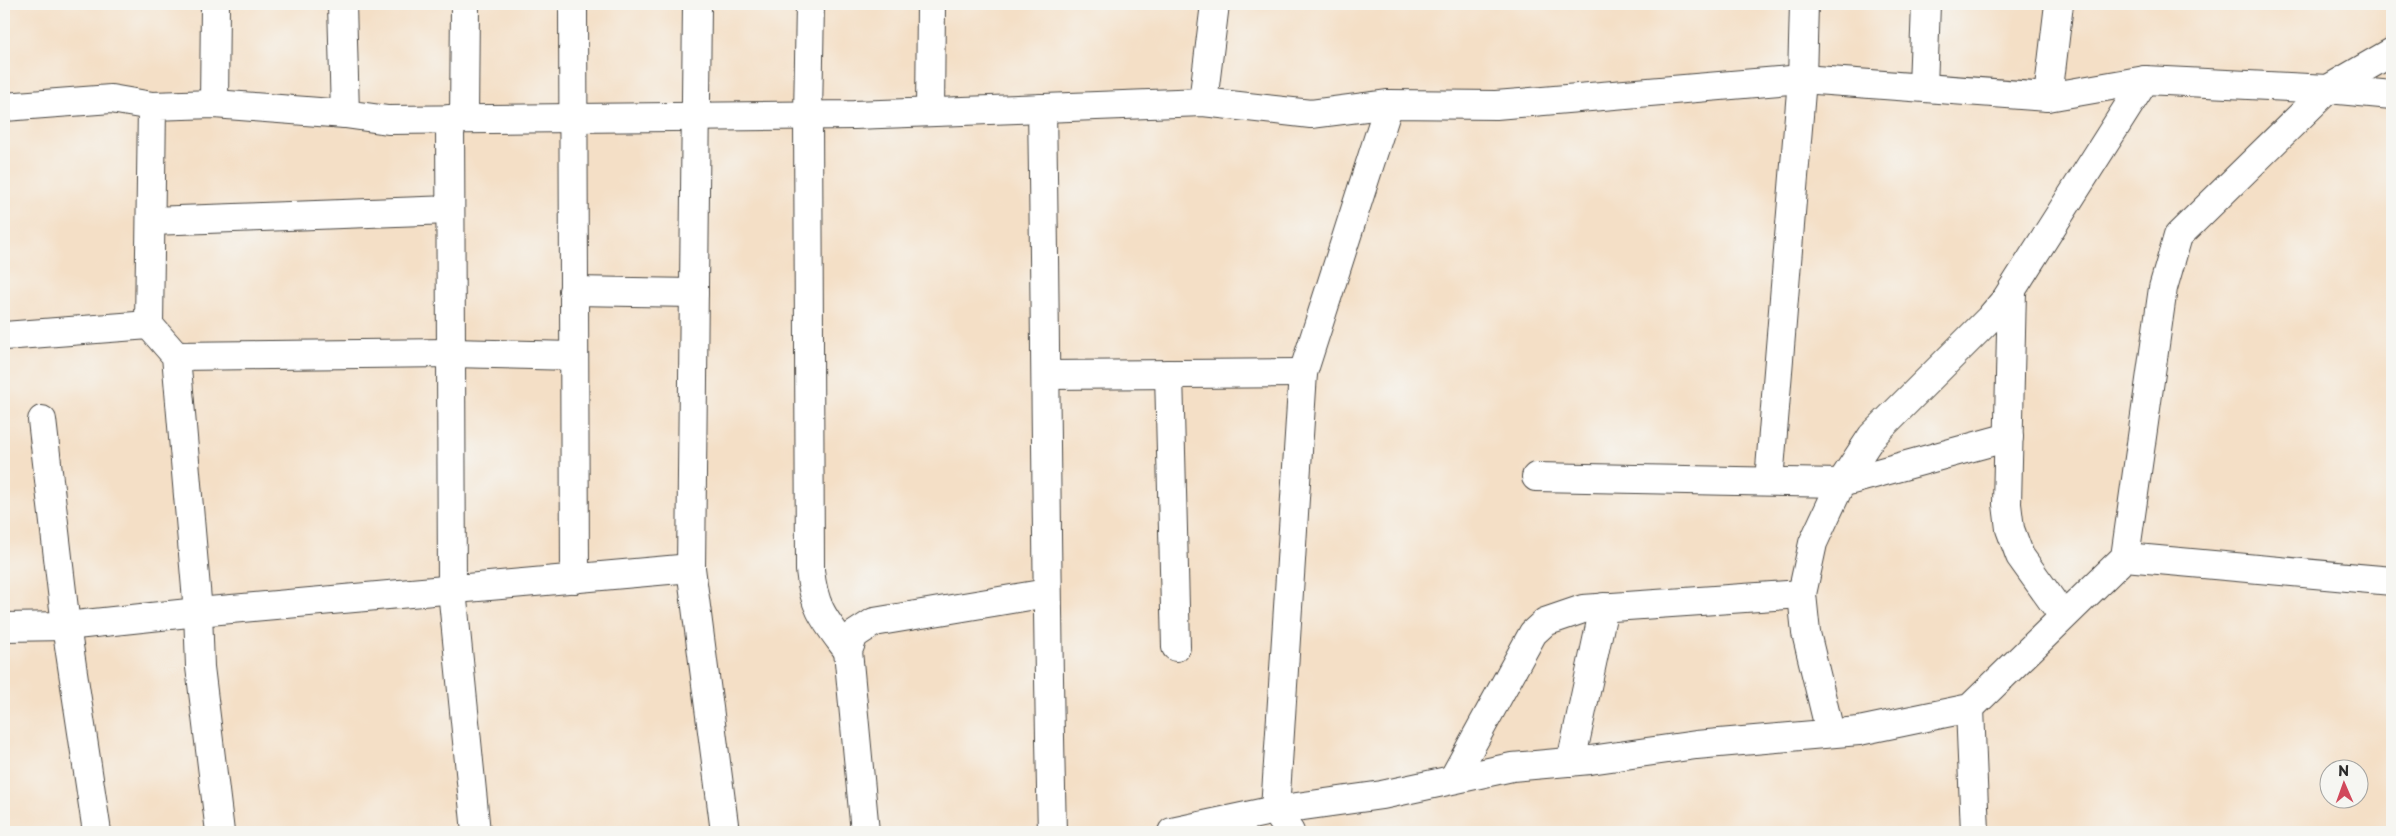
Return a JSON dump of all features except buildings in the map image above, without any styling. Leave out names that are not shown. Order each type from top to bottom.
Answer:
[{"type":"street","points":[[214,104],[215,4]]},
{"type":"street","points":[[342,4],[345,114]]},
{"type":"street","points":[[465,4],[450,210],[452,590],[476,832]]},
{"type":"street","points":[[573,4],[575,579]]},
{"type":"street","points":[[697,4],[691,568],[725,832]]},
{"type":"street","points":[[810,4],[808,116],[810,570],[813,595],[823,617],[848,650]]},
{"type":"street","points":[[930,112],[932,4]]},
{"type":"street","points":[[1203,102],[1215,4]]},
{"type":"street","points":[[1769,481],[1802,78],[1804,4]]},
{"type":"street","points":[[1923,87],[1926,4]]},
{"type":"street","points":[[2048,96],[2059,4]]},
{"type":"street","points":[[1187,831],[1283,821],[1453,778],[1512,767],[1571,762],[1696,745],[1859,731],[1970,708],[2125,557],[2163,288],[2178,236],[2328,89],[2392,52]]},
{"type":"street","points":[[4,107],[111,99],[152,106],[214,104],[345,114],[388,120],[808,116],[1203,102],[1311,114],[1389,104],[1496,105],[1647,94],[1802,78],[2048,96],[2145,80],[2328,89],[2392,95]]},
{"type":"street","points":[[1830,732],[1806,633],[1802,594],[1814,543],[1841,483],[1872,436],[1989,319],[2012,290],[2145,80]]},
{"type":"street","points":[[1283,821],[1303,373],[1389,104]]},
{"type":"street","points":[[152,106],[150,325],[176,356],[198,612],[200,667],[220,832]]},
{"type":"street","points":[[1042,108],[1052,832]]},
{"type":"street","points":[[151,221],[450,210]]},
{"type":"street","points":[[2012,290],[2007,504],[2010,529],[2020,556],[2063,616]]},
{"type":"street","points":[[573,291],[694,293]]},
{"type":"street","points":[[4,336],[150,325]]},
{"type":"street","points":[[176,356],[451,353],[573,356]]},
{"type":"street","points":[[1047,375],[1303,373]]},
{"type":"street","points":[[1169,374],[1176,647]]},
{"type":"street","points":[[42,420],[66,626],[97,832]]},
{"type":"street","points":[[1536,477],[1841,483],[2009,437]]},
{"type":"street","points":[[2125,557],[2392,582]]},
{"type":"street","points":[[4,628],[66,626],[198,612],[691,568]]},
{"type":"street","points":[[865,832],[848,650],[854,635],[874,622],[1048,593]]},
{"type":"street","points":[[1453,778],[1533,633],[1545,622],[1583,609],[1802,594]]},
{"type":"street","points":[[1571,762],[1604,607]]},
{"type":"street","points":[[1970,708],[1975,832]]}]
